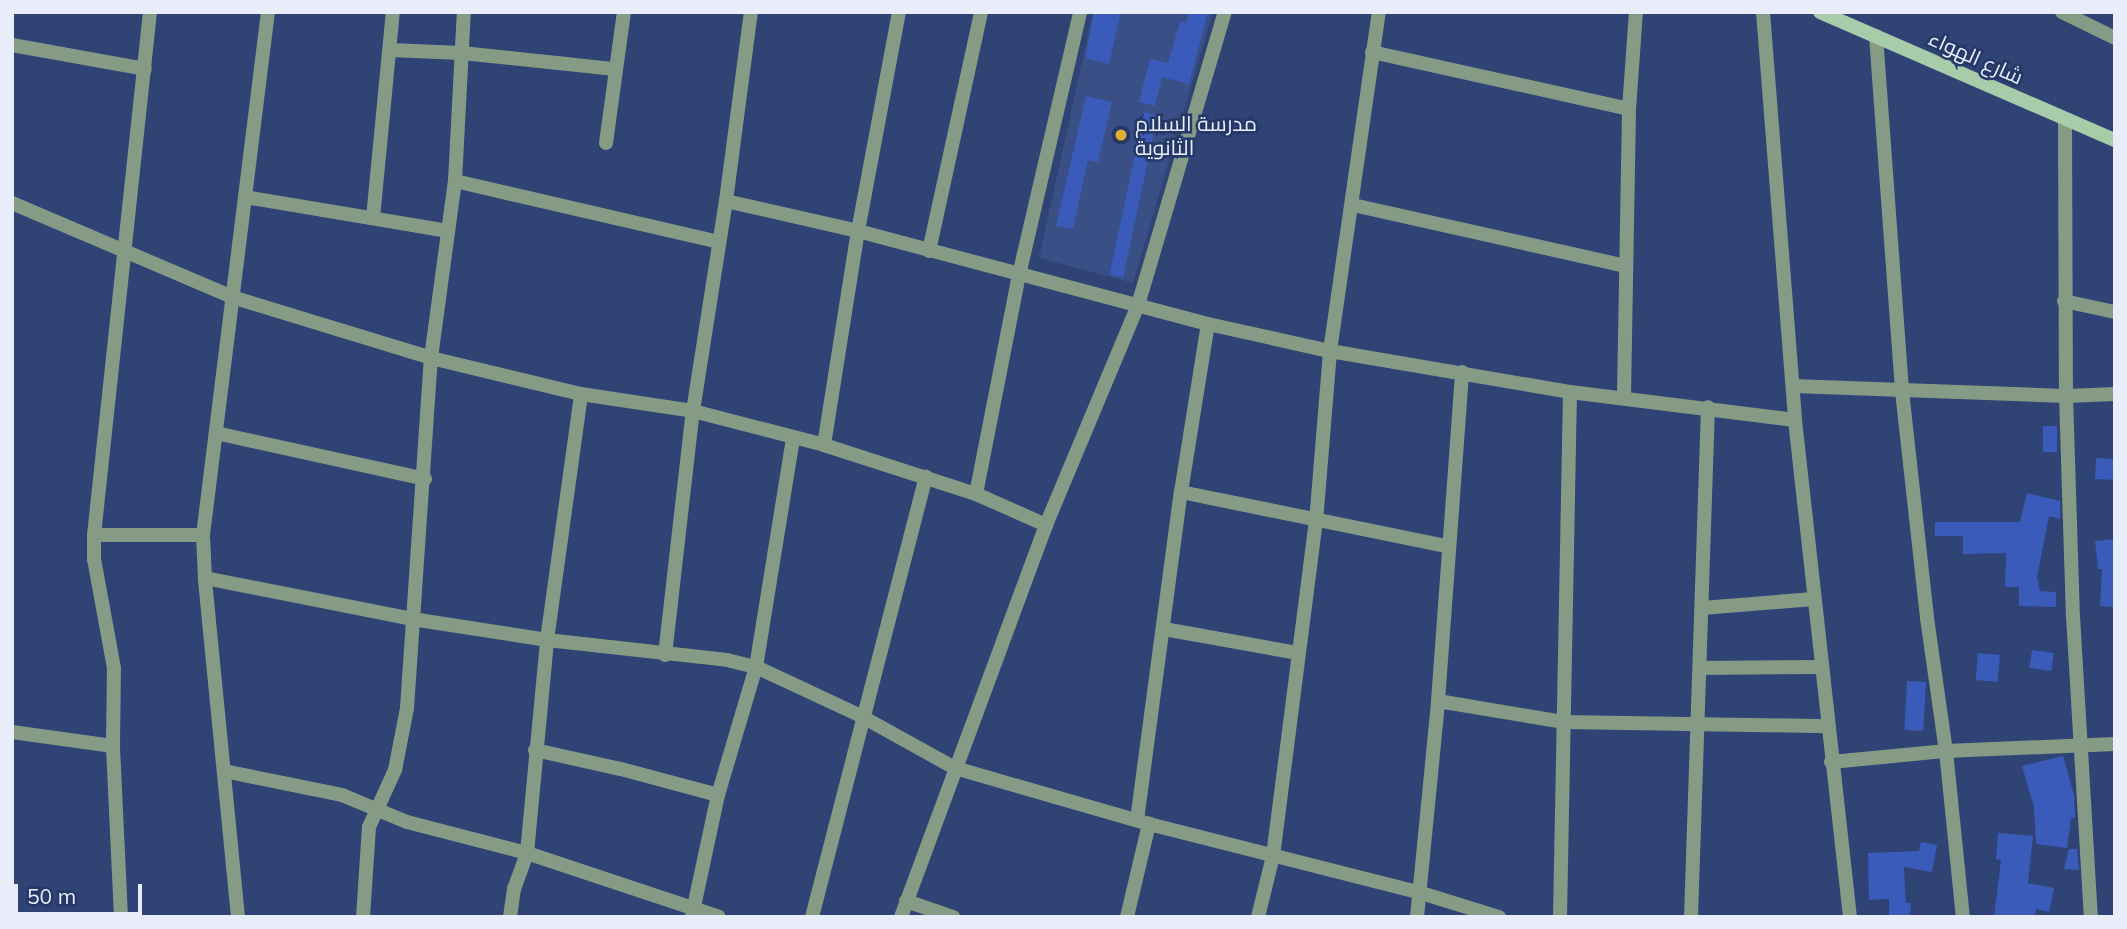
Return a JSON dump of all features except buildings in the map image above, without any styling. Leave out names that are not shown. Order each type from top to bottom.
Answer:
[{"type":"street","points":[[121,917],[113,746],[114,668],[94,559],[94,535],[150,12]]},
{"type":"street","points":[[239,917],[203,535],[268,12]]},
{"type":"street","points":[[373,218],[393,12]]},
{"type":"street","points":[[363,917],[368,834],[395,770],[403,734],[425,479],[430,358],[455,181],[464,12]]},
{"type":"street","points":[[606,143],[624,12]]},
{"type":"street","points":[[665,655],[693,411],[726,201],[751,12]]},
{"type":"street","points":[[824,445],[858,231],[899,12]]},
{"type":"street","points":[[929,251],[981,12]]},
{"type":"street","points":[[976,494],[1019,275],[1080,12]]},
{"type":"street","points":[[901,917],[1046,525],[1138,305],[1225,12]]},
{"type":"street","points":[[1258,917],[1273,856],[1297,653],[1316,522],[1329,351],[1353,205],[1379,12]]},
{"type":"street","points":[[1624,396],[1629,109],[1636,12]]},
{"type":"street","points":[[1763,12],[1796,420],[1831,762],[1850,917]]},
{"type":"street","name":"شارع الهواء","points":[[1820,12],[2115,140]]},
{"type":"street","points":[[2062,12],[2115,38]]},
{"type":"street","points":[[1876,36],[1902,391],[1927,618],[1946,751],[1963,917]]},
{"type":"street","points":[[12,45],[145,69]]},
{"type":"street","points":[[390,50],[462,52],[615,69]]},
{"type":"street","points":[[1372,52],[1629,109]]},
{"type":"street","points":[[2065,119],[2064,301],[2073,616],[2091,917]]},
{"type":"street","points":[[455,181],[719,242]]},
{"type":"street","points":[[245,197],[448,231]]},
{"type":"street","points":[[726,201],[858,231],[1208,324],[1329,351],[1570,392],[1624,396],[1796,420]]},
{"type":"street","points":[[12,202],[125,248],[232,297],[430,358],[581,394],[693,411],[824,445],[976,494],[1046,525]]},
{"type":"street","points":[[1353,205],[1626,266]]},
{"type":"street","points":[[2064,301],[2115,312]]},
{"type":"street","points":[[1127,917],[1143,822],[1181,492],[1208,324]]},
{"type":"street","points":[[1417,917],[1438,701],[1447,546],[1462,372]]},
{"type":"street","points":[[1793,386],[2066,396],[2115,394]]},
{"type":"street","points":[[1560,917],[1570,392]]},
{"type":"street","points":[[510,917],[514,888],[527,853],[547,640],[581,394]]},
{"type":"street","points":[[1691,917],[1709,407]]},
{"type":"street","points":[[216,433],[425,479]]},
{"type":"street","points":[[692,912],[719,795],[756,667],[793,439]]},
{"type":"street","points":[[811,917],[861,716],[926,476]]},
{"type":"street","points":[[1181,492],[1316,522],[1447,546]]},
{"type":"street","points":[[94,535],[203,535]]},
{"type":"street","points":[[205,578],[412,619],[547,640],[727,660],[756,667],[861,716],[955,768],[1143,822],[1418,892],[1499,917]]},
{"type":"street","points":[[1702,608],[1814,599]]},
{"type":"street","points":[[1164,629],[1297,653]]},
{"type":"street","points":[[1700,668],[1822,667]]},
{"type":"street","points":[[1438,701],[1564,722],[1828,726]]},
{"type":"street","points":[[12,732],[113,746]]},
{"type":"street","points":[[1831,762],[1946,751],[2115,744]]},
{"type":"street","points":[[535,750],[719,795]]},
{"type":"street","points":[[224,771],[331,792],[380,809],[420,827],[527,853],[692,912],[719,917]]},
{"type":"street","points":[[906,901],[953,917]]},
{"type":"shaded area","name":"مدرسة السلام الثانوية","points":[[1093,12],[1213,12],[1133,283],[1039,258]]},
{"type":"place","name":"مدرسة السلام الثانوية","points":[[1121,135]]}]
